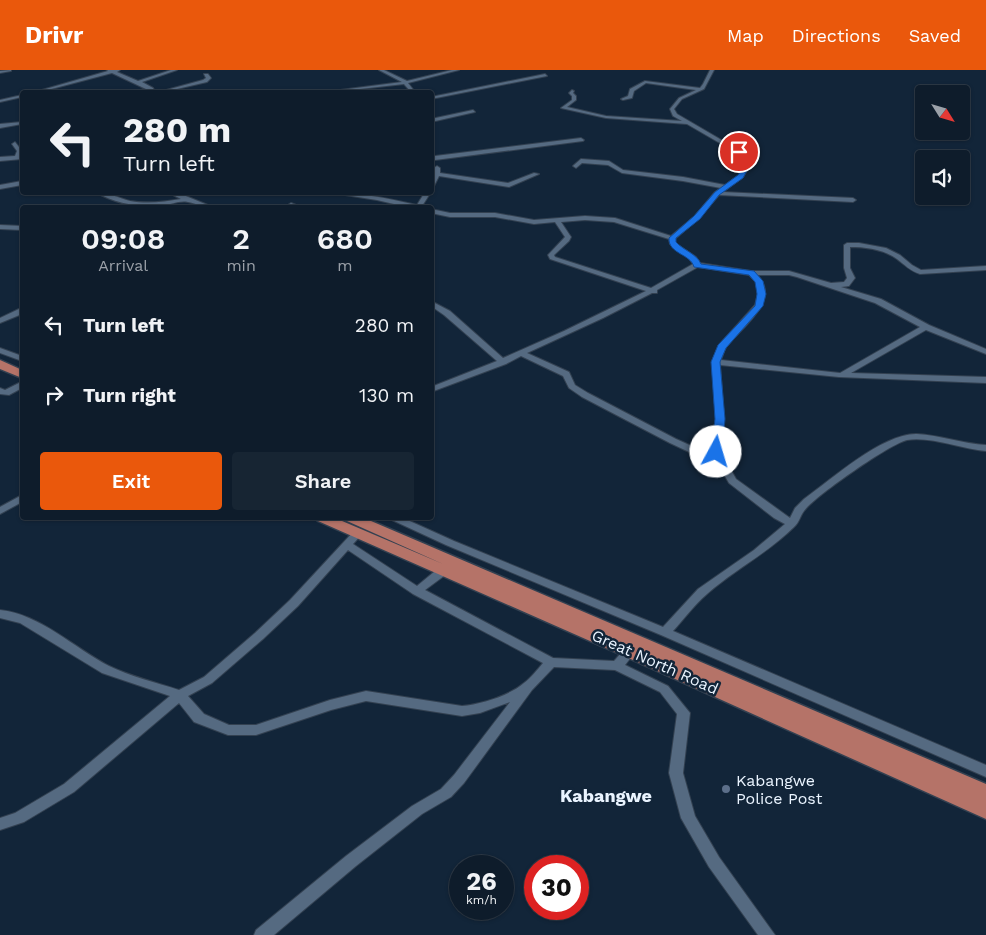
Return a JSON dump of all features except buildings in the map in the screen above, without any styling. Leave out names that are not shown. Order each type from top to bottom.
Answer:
[{"type":"main road","points":[[0,364],[20,373]]},
{"type":"main road","points":[[0,374],[20,383]]},
{"type":"main road","name":"Great North Road","points":[[327,520],[630,651],[986,810]]},
{"type":"main road","name":"Great North Road","points":[[352,532],[986,793]]},
{"type":"street","points":[[0,72],[9,70]]},
{"type":"street","points":[[138,82],[175,70]]},
{"type":"street","points":[[381,70],[405,83],[411,90]]},
{"type":"street","points":[[353,90],[405,83],[457,70]]},
{"type":"street","points":[[672,238],[697,217],[717,193],[741,176],[745,169],[744,160],[739,152],[675,115],[672,109],[674,104],[680,99],[700,89],[707,82],[712,70]]},
{"type":"street","points":[[44,90],[113,71],[138,82],[150,90]]},
{"type":"street","points":[[171,90],[205,80],[208,78],[206,75]]},
{"type":"street","points":[[434,97],[545,76]]},
{"type":"street","points":[[623,99],[630,97],[632,90],[645,82],[700,89]]},
{"type":"street","points":[[323,86],[333,90]]},
{"type":"street","points":[[572,91],[574,100],[563,108],[606,117],[693,124]]},
{"type":"street","points":[[0,101],[20,97]]},
{"type":"street","points":[[434,119],[473,111]]},
{"type":"street","points":[[0,126],[20,123]]},
{"type":"street","points":[[434,156],[581,140]]},
{"type":"street","points":[[0,159],[20,157],[20,151],[15,144]]},
{"type":"street","points":[[576,166],[581,161],[600,162],[614,165],[622,172],[683,179],[726,187]]},
{"type":"street","points":[[434,173],[509,186],[536,174]]},
{"type":"street","points":[[0,187],[20,183]]},
{"type":"street","points":[[717,193],[853,200]]},
{"type":"street","points":[[106,195],[126,202],[148,205]]},
{"type":"street","points":[[176,195],[202,205]]},
{"type":"street","points":[[353,195],[410,205]]},
{"type":"street","points":[[161,205],[186,200]]},
{"type":"street","points":[[120,205],[126,202]]},
{"type":"street","points":[[434,212],[450,215],[495,215],[534,222],[585,218],[615,220],[672,238]]},
{"type":"street","points":[[557,220],[568,236],[567,240],[551,255],[552,258],[654,290]]},
{"type":"street","points":[[0,227],[20,228]]},
{"type":"street","points":[[672,238],[672,243],[678,250],[693,258],[697,262],[697,266]]},
{"type":"street","points":[[827,285],[839,285],[849,282],[851,278],[847,268],[847,245],[868,246],[889,251],[911,268],[920,272],[986,268]]},
{"type":"street","points":[[434,389],[503,362],[654,290],[697,266],[751,273],[789,273],[878,301],[926,327],[986,352]]},
{"type":"street","points":[[751,273],[759,281],[762,294],[759,306],[722,347],[716,362],[720,419],[716,452],[732,481],[778,516],[792,524]]},
{"type":"street","points":[[434,305],[447,313],[503,362]]},
{"type":"street","points":[[0,321],[20,311]]},
{"type":"street","points":[[839,375],[876,358],[892,345],[926,327]]},
{"type":"street","points":[[0,350],[20,358]]},
{"type":"street","points":[[520,353],[566,374],[572,386],[586,395],[673,441],[723,464]]},
{"type":"street","points":[[716,362],[839,375],[986,380]]},
{"type":"street","points":[[0,391],[6,394],[20,385]]},
{"type":"street","points":[[665,632],[709,586],[758,552],[792,524],[799,510],[808,501],[873,454],[894,442],[910,436],[986,448]]},
{"type":"street","points":[[0,511],[20,499]]},
{"type":"street","points":[[400,520],[450,543],[665,632],[986,771]]},
{"type":"street","points":[[0,824],[19,818],[69,788],[180,695],[208,680],[259,636],[300,596],[352,532],[417,591],[551,662],[617,666],[664,690],[684,713],[676,774],[688,818],[714,862],[767,935]]},
{"type":"street","points":[[417,591],[444,570]]},
{"type":"street","points":[[0,614],[24,620],[106,670],[180,695],[200,718],[228,730],[256,730],[360,697],[371,696],[396,702],[462,711],[490,706],[528,687]]},
{"type":"street","points":[[617,666],[630,651]]},
{"type":"street","points":[[262,935],[410,815],[446,793],[459,779],[528,687],[551,662]]},
{"type":"place","name":"Kabangwe Police Post","points":[[726,789]]},
{"type":"district","name":"Kabangwe","points":[[606,795]]},
{"type":"route","points":[[716,452],[720,419],[716,362],[719,351],[754,313],[759,306],[762,294],[759,281],[751,273],[697,266],[697,262],[693,258],[678,250],[672,243],[672,238],[676,233],[689,225],[706,208],[717,193],[741,176],[745,169],[745,163],[739,152]]}]
